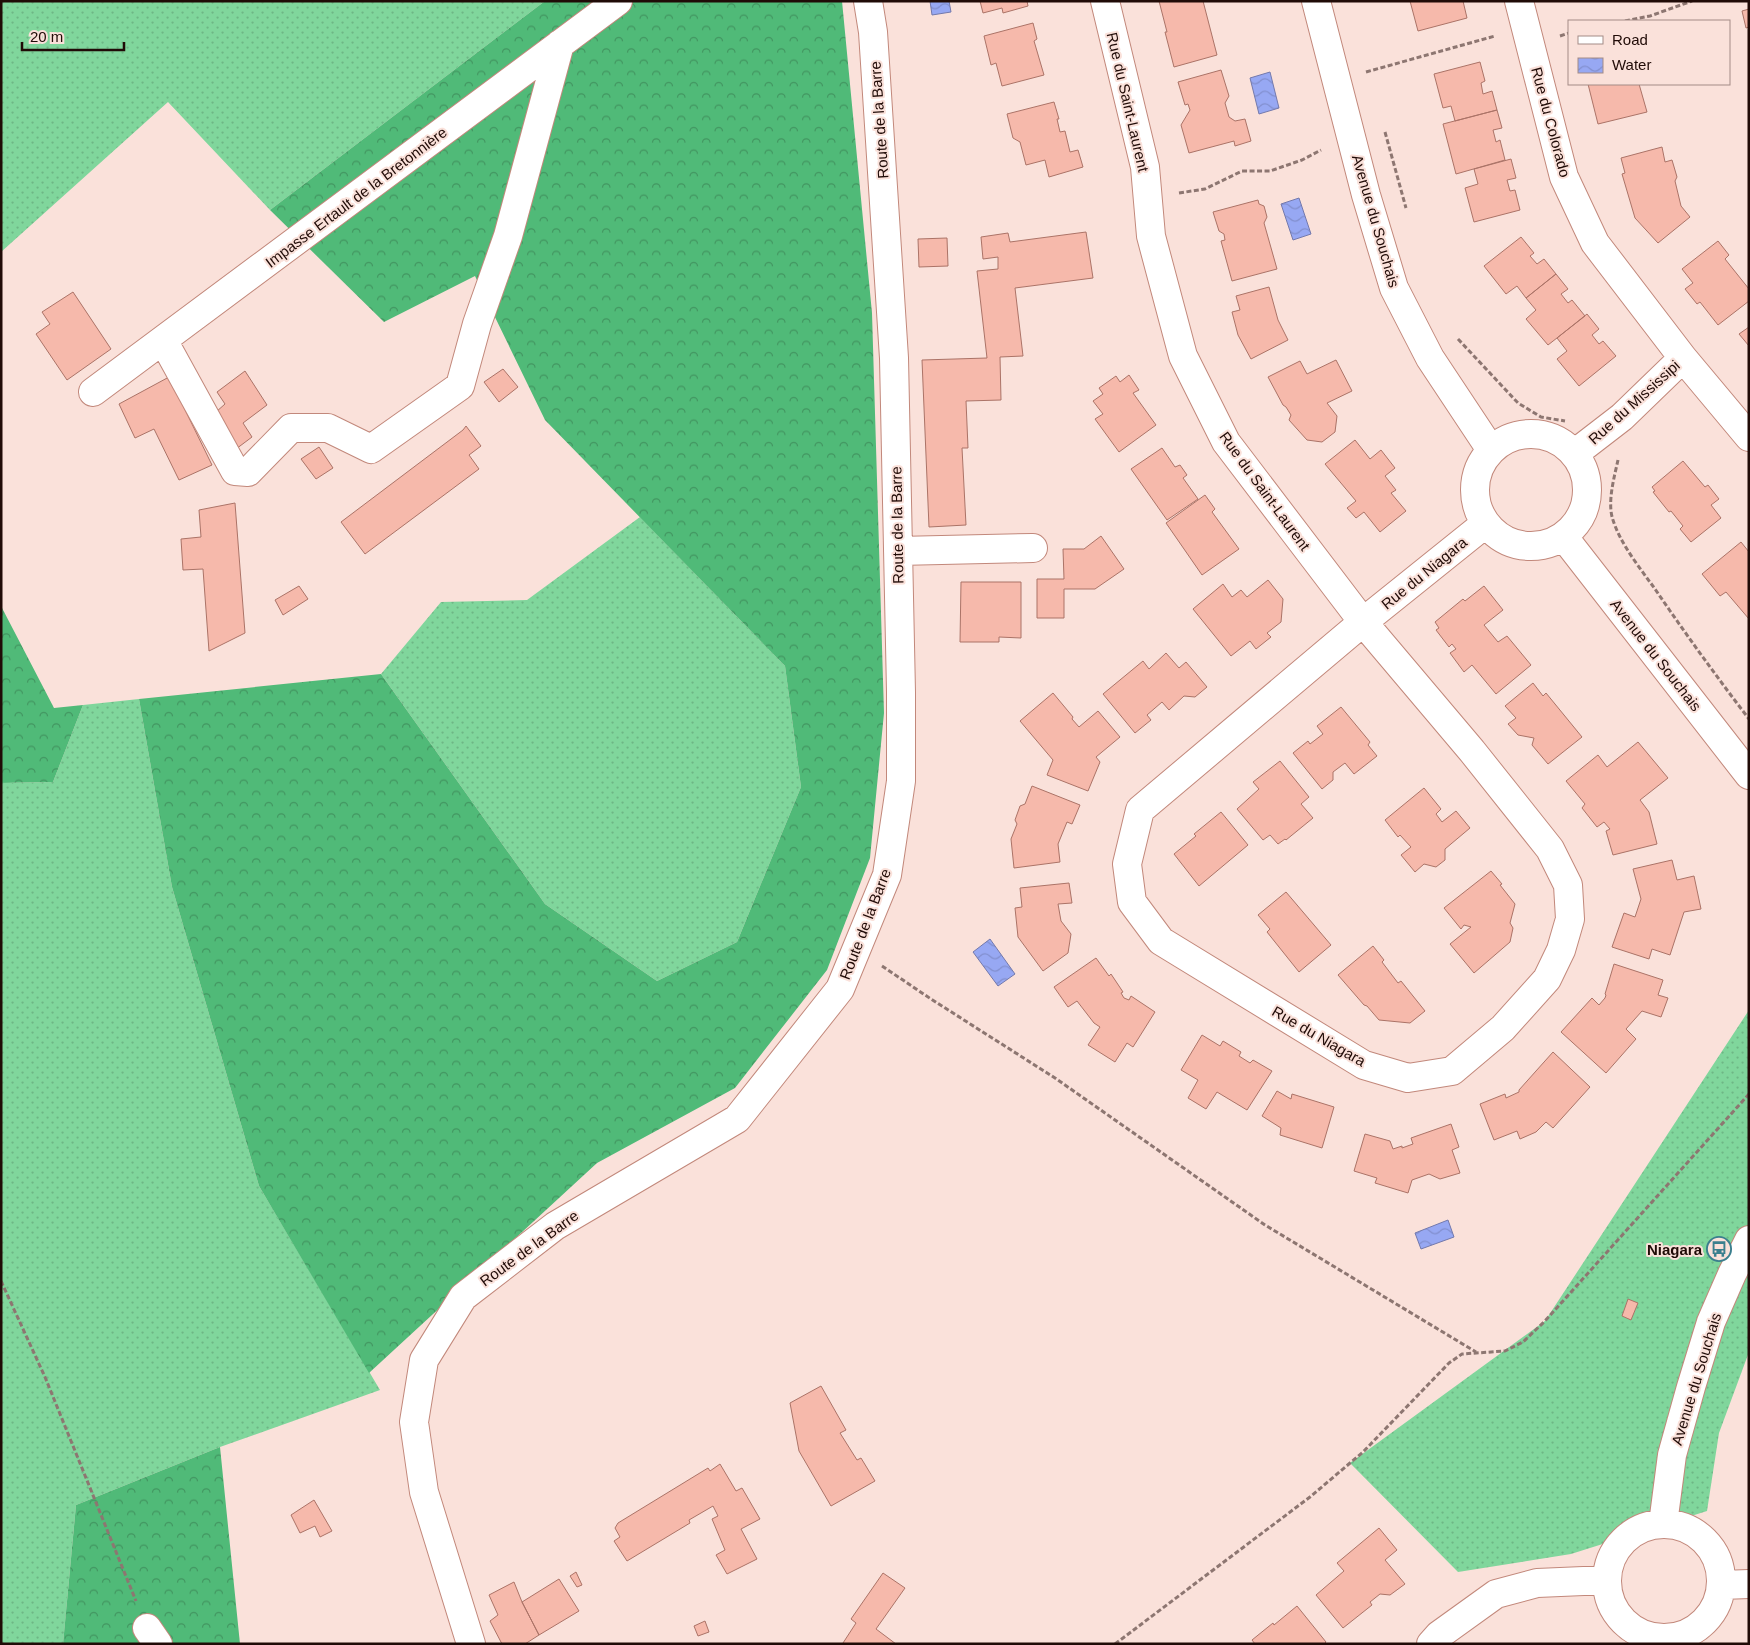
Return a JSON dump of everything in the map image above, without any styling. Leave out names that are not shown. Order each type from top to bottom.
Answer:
[{"type":"street","name":"Impasse Ertault de la Bretonnière","points":[[93,392],[618,1]]},
{"type":"street","name":"Route de la Barre","points":[[470,1644],[424,1492],[414,1422],[424,1360],[463,1296],[555,1226],[737,1119],[840,989],[887,875],[901,781],[894,358],[873,32],[868,1]]},
{"type":"street","name":"Rue du Saint-Laurent","points":[[1104,1],[1145,167],[1151,236],[1183,356],[1226,442],[1363,622]]},
{"type":"street","name":"Avenue du Souchais","points":[[1316,1],[1366,195],[1394,288],[1430,358],[1491,450]]},
{"type":"street","name":"Rue du Colorado","points":[[1519,1],[1564,177],[1595,243],[1683,358]]},
{"type":"street","points":[[163,340],[235,471],[248,472],[291,428],[328,428],[371,449],[460,386],[477,324],[508,236],[560,44]]},
{"type":"street","name":"Rue du Mississipi","points":[[1574,454],[1622,418],[1683,358],[1749,437]]},
{"type":"street","points":[[1534,434],[1549,437],[1563,444],[1574,454],[1582,468],[1586,482],[1586,498],[1582,512],[1574,526],[1563,536],[1550,543],[1536,546],[1521,546],[1507,542],[1485,524],[1477,509],[1474,494],[1476,478],[1481,463],[1491,450],[1504,440],[1518,435],[1534,434]]},
{"type":"street","name":"Rue du Niagara","points":[[1363,622],[1472,751],[1550,849],[1568,885],[1570,918],[1561,950],[1547,979],[1503,1028],[1452,1071],[1408,1078],[1364,1065],[1160,942],[1132,902],[1127,864],[1140,810],[1363,622],[1485,524]]},
{"type":"street","name":"Avenue du Souchais","points":[[1563,536],[1749,775]]},
{"type":"street","points":[[898,551],[1033,548]]},
{"type":"street","name":"Avenue du Souchais","points":[[1664,1524],[1672,1456],[1711,1322],[1749,1240]]},
{"type":"street","points":[[1664,1524],[1682,1526],[1699,1535],[1712,1549],[1720,1566],[1722,1585],[1718,1602],[1710,1616],[1682,1640],[1636,1637],[1614,1610],[1608,1596],[1609,1563],[1617,1547],[1630,1535],[1646,1526],[1664,1524]]},
{"type":"street","points":[[1431,1644],[1440,1635],[1496,1594],[1536,1583],[1607,1580]]},
{"type":"street","points":[[1722,1585],[1749,1584]]},
{"type":"path","points":[[1630,20],[1650,16],[1692,1]]},
{"type":"path","points":[[1366,63],[1369,72]]},
{"type":"path","points":[[1384,128],[1406,212]]},
{"type":"path","points":[[1455,333],[1460,341],[1518,403],[1541,417],[1566,421]]},
{"type":"path","points":[[1620,454],[1612,503],[1612,519],[1618,532],[1714,674],[1749,719]]},
{"type":"path","points":[[857,948],[931,999],[1055,1078],[1265,1225],[1477,1353]]},
{"type":"path","points":[[1115,1644],[1310,1497],[1363,1452],[1450,1363],[1462,1354],[1505,1350],[1523,1342],[1540,1326],[1749,1094]]},
{"type":"path","points":[[1,1281],[45,1377],[153,1636]]},
{"type":"green space","points":[[1,1],[545,1],[270,210],[168,102],[1,252]]},
{"type":"green space","points":[[545,1],[842,1],[872,313],[884,713],[870,858],[827,970],[735,1088],[597,1163],[369,1373],[259,1186],[172,887],[139,699],[381,674],[545,904],[657,981],[737,942],[801,787],[785,666],[545,420],[475,276],[384,322],[270,210]]},
{"type":"green space","points":[[640,517],[785,666],[801,787],[737,942],[657,981],[545,904],[381,674],[441,602],[527,600]]},
{"type":"green space","points":[[1,606],[54,708],[83,705],[53,782],[1,783]]},
{"type":"green space","points":[[139,699],[172,887],[259,1186],[380,1390],[220,1447],[76,1505],[63,1644],[1,1644],[1,783],[53,782],[83,705]]},
{"type":"green space","points":[[1749,1010],[1749,1352],[1719,1433],[1707,1511],[1571,1554],[1458,1572],[1350,1463],[1545,1321]]},
{"type":"green space","points":[[220,1447],[240,1644],[63,1644],[76,1505]]},
{"type":"water","points":[[930,1],[949,1],[951,12],[932,15]]},
{"type":"water","points":[[1270,72],[1279,108],[1259,114],[1250,78]]},
{"type":"water","points":[[1299,198],[1311,234],[1293,240],[1281,204]]},
{"type":"water","points":[[990,939],[1015,974],[998,986],[973,952]]},
{"type":"water","points":[[1448,1220],[1454,1237],[1421,1249],[1415,1233]]},
{"type":"building","points":[[980,1],[1027,1],[1028,6],[1003,13],[1002,8],[983,13]]},
{"type":"building","points":[[1159,1],[1203,1],[1217,55],[1174,67]]},
{"type":"building","points":[[1410,1],[1463,1],[1467,18],[1418,31]]},
{"type":"building","points":[[1749,9],[1749,27],[1746,28],[1742,11]]},
{"type":"building","points":[[1033,23],[1037,39],[1034,41],[1044,75],[1002,86],[996,63],[991,65],[984,36]]},
{"type":"building","points":[[1480,62],[1485,81],[1481,83],[1483,94],[1492,91],[1497,110],[1455,121],[1451,106],[1443,108],[1434,74]]},
{"type":"building","points":[[1221,70],[1229,96],[1225,103],[1229,117],[1235,121],[1245,119],[1251,141],[1235,146],[1234,141],[1189,153],[1181,125],[1190,110],[1188,104],[1185,105],[1178,82]]},
{"type":"building","points":[[1588,85],[1639,85],[1647,112],[1598,124]]},
{"type":"building","points":[[1054,102],[1059,119],[1057,119],[1060,132],[1065,131],[1070,152],[1078,150],[1083,167],[1049,177],[1045,160],[1026,165],[1020,142],[1013,138],[1007,114]]},
{"type":"building","points":[[1497,110],[1502,128],[1493,130],[1496,142],[1500,140],[1505,160],[1456,174],[1443,124]]},
{"type":"building","points":[[1662,147],[1665,162],[1672,160],[1677,177],[1675,181],[1681,206],[1690,217],[1658,243],[1635,218],[1622,174],[1625,173],[1621,158]]},
{"type":"building","points":[[1511,159],[1516,178],[1507,180],[1510,191],[1515,190],[1520,210],[1474,222],[1465,188],[1478,184],[1474,169]]},
{"type":"building","points":[[1258,200],[1259,204],[1264,206],[1267,217],[1264,223],[1277,269],[1232,281],[1221,241],[1225,240],[1224,234],[1219,231],[1213,212]]},
{"type":"building","points":[[1086,232],[1093,278],[1015,288],[1023,356],[1000,357],[1001,400],[966,401],[968,448],[962,448],[966,525],[929,527],[922,360],[987,358],[977,271],[998,269],[998,257],[983,259],[981,237],[1008,233],[1010,242]]},
{"type":"building","points":[[1521,237],[1534,253],[1530,256],[1537,264],[1544,259],[1556,274],[1526,298],[1517,286],[1506,294],[1484,266]]},
{"type":"building","points":[[947,238],[948,266],[919,267],[918,239]]},
{"type":"building","points":[[1718,241],[1729,255],[1725,259],[1749,289],[1749,301],[1718,325],[1700,302],[1697,304],[1685,289],[1693,283],[1682,269]]},
{"type":"building","points":[[1556,274],[1568,289],[1561,294],[1568,303],[1572,300],[1585,316],[1548,345],[1526,319],[1536,310],[1526,298]]},
{"type":"building","points":[[1269,287],[1278,320],[1288,340],[1251,359],[1238,335],[1232,312],[1240,310],[1236,296]]},
{"type":"building","points":[[73,292],[111,349],[67,380],[36,334],[50,324],[42,312]]},
{"type":"building","points":[[1587,314],[1599,329],[1592,335],[1599,344],[1603,341],[1616,356],[1579,386],[1557,359],[1567,351],[1557,338]]},
{"type":"building","points":[[1749,327],[1749,346],[1739,334]]},
{"type":"building","points":[[1336,360],[1352,391],[1327,403],[1337,416],[1335,432],[1322,442],[1307,440],[1289,420],[1291,415],[1283,405],[1268,377],[1300,361],[1307,374]]},
{"type":"building","points":[[503,369],[518,387],[499,402],[484,382]]},
{"type":"building","points":[[245,371],[267,405],[243,423],[252,437],[236,449],[216,412],[225,404],[217,392]]},
{"type":"building","points":[[1129,375],[1139,390],[1133,393],[1156,425],[1119,452],[1095,419],[1103,414],[1093,401],[1103,394],[1099,388],[1116,376],[1120,382]]},
{"type":"building","points":[[169,377],[212,465],[179,480],[154,429],[135,438],[119,404]]},
{"type":"building","points":[[466,426],[481,446],[469,455],[479,469],[365,554],[341,522]]},
{"type":"building","points":[[1355,440],[1370,459],[1381,450],[1395,468],[1385,476],[1396,490],[1391,493],[1406,511],[1380,532],[1364,512],[1356,518],[1347,508],[1356,501],[1325,464]]},
{"type":"building","points":[[319,447],[333,468],[316,479],[301,459]]},
{"type":"building","points":[[1162,448],[1175,467],[1180,465],[1187,475],[1183,478],[1198,499],[1167,520],[1131,469]]},
{"type":"building","points":[[1683,461],[1705,487],[1708,485],[1719,499],[1711,505],[1721,518],[1691,542],[1680,529],[1683,526],[1653,492],[1655,491],[1652,487]]},
{"type":"building","points":[[1205,495],[1215,509],[1212,512],[1239,549],[1202,575],[1166,523]]},
{"type":"building","points":[[235,503],[245,633],[209,651],[203,569],[183,570],[181,539],[201,537],[199,510]]},
{"type":"building","points":[[1101,536],[1124,569],[1095,589],[1064,589],[1064,618],[1037,618],[1037,579],[1064,579],[1063,549],[1084,549]]},
{"type":"building","points":[[1741,542],[1749,552],[1749,619],[1726,592],[1720,596],[1702,574]]},
{"type":"building","points":[[1268,580],[1283,599],[1281,622],[1267,633],[1271,637],[1256,649],[1250,641],[1231,656],[1193,609],[1223,584],[1232,597],[1241,590],[1247,597]]},
{"type":"building","points":[[961,582],[1021,582],[1021,638],[999,637],[999,642],[960,642]]},
{"type":"building","points":[[299,586],[308,599],[283,615],[275,600]]},
{"type":"building","points":[[1484,586],[1503,610],[1484,625],[1498,642],[1507,636],[1531,665],[1496,694],[1472,665],[1464,672],[1450,653],[1456,649],[1452,644],[1449,647],[1436,630],[1439,628],[1435,622],[1463,599],[1465,601]]},
{"type":"building","points":[[1166,653],[1179,668],[1186,662],[1207,687],[1195,697],[1184,696],[1169,710],[1162,702],[1147,715],[1151,720],[1135,733],[1103,694],[1143,661],[1149,669]]},
{"type":"building","points":[[1533,683],[1543,696],[1546,693],[1582,737],[1548,764],[1532,745],[1534,738],[1518,735],[1508,724],[1516,718],[1505,706]]},
{"type":"building","points":[[1053,693],[1079,727],[1098,711],[1120,737],[1096,757],[1100,762],[1088,791],[1047,775],[1053,760],[1020,721]]},
{"type":"building","points":[[1341,707],[1370,742],[1368,745],[1377,756],[1354,774],[1345,763],[1333,772],[1333,780],[1322,789],[1293,753],[1308,741],[1310,744],[1323,734],[1317,726]]},
{"type":"building","points":[[1638,742],[1668,778],[1640,800],[1649,812],[1657,844],[1613,855],[1606,831],[1610,829],[1604,822],[1597,827],[1582,808],[1585,804],[1566,781],[1598,755],[1607,767]]},
{"type":"building","points":[[1280,761],[1309,797],[1301,804],[1313,818],[1286,840],[1278,844],[1270,835],[1263,840],[1237,809],[1259,789],[1253,782]]},
{"type":"building","points":[[1032,786],[1080,805],[1072,824],[1067,822],[1058,844],[1060,862],[1014,868],[1011,839],[1017,824],[1015,820],[1020,806],[1025,804]]},
{"type":"building","points":[[1424,788],[1441,809],[1436,814],[1442,822],[1456,811],[1470,828],[1445,849],[1445,860],[1436,867],[1424,864],[1415,872],[1401,855],[1411,847],[1400,835],[1398,837],[1385,820]]},
{"type":"building","points":[[1221,812],[1248,845],[1199,886],[1174,854],[1196,836],[1194,834]]},
{"type":"building","points":[[1672,860],[1677,880],[1694,876],[1701,909],[1684,912],[1670,955],[1652,949],[1649,959],[1612,947],[1624,913],[1635,917],[1641,899],[1633,869]]},
{"type":"building","points":[[1491,871],[1515,904],[1510,923],[1513,928],[1510,942],[1474,973],[1450,944],[1471,927],[1464,925],[1461,929],[1444,908]]},
{"type":"building","points":[[1069,883],[1072,903],[1058,904],[1061,921],[1071,934],[1068,953],[1043,971],[1018,937],[1015,908],[1022,907],[1020,888]]},
{"type":"building","points":[[1286,892],[1331,945],[1299,972],[1267,932],[1270,929],[1258,915]]},
{"type":"building","points":[[1373,946],[1384,960],[1382,962],[1398,983],[1401,981],[1425,1011],[1410,1023],[1379,1020],[1338,975]]},
{"type":"building","points":[[1096,958],[1109,976],[1111,974],[1123,992],[1121,993],[1124,998],[1129,1000],[1131,996],[1155,1012],[1133,1047],[1127,1043],[1115,1062],[1088,1045],[1100,1027],[1094,1023],[1077,1001],[1068,1007],[1054,987]]},
{"type":"building","points":[[1614,964],[1663,980],[1658,995],[1668,998],[1661,1017],[1642,1011],[1626,1029],[1636,1039],[1606,1073],[1561,1032],[1592,998],[1599,1005],[1605,998]]},
{"type":"building","points":[[1202,1035],[1220,1046],[1223,1041],[1241,1052],[1239,1056],[1250,1063],[1253,1060],[1272,1071],[1247,1110],[1217,1092],[1206,1109],[1188,1098],[1198,1080],[1181,1070]]},
{"type":"building","points":[[1553,1052],[1590,1087],[1553,1128],[1546,1122],[1536,1132],[1520,1139],[1517,1131],[1494,1140],[1480,1104],[1505,1094],[1506,1098],[1519,1092]]},
{"type":"building","points":[[1277,1091],[1291,1099],[1292,1094],[1334,1107],[1322,1148],[1280,1135],[1281,1128],[1262,1116]]},
{"type":"building","points":[[1451,1124],[1459,1147],[1452,1150],[1460,1173],[1440,1179],[1429,1174],[1412,1180],[1408,1193],[1375,1183],[1377,1178],[1354,1171],[1365,1134],[1390,1141],[1393,1149],[1402,1146],[1402,1148],[1413,1144],[1411,1138]]},
{"type":"building","points":[[1628,1299],[1638,1303],[1631,1320],[1622,1316]]},
{"type":"building","points":[[821,1386],[846,1430],[840,1433],[857,1460],[861,1458],[875,1481],[831,1506],[799,1451],[790,1403]]},
{"type":"building","points":[[720,1464],[736,1491],[742,1488],[760,1519],[741,1529],[757,1559],[727,1574],[716,1555],[725,1550],[712,1519],[718,1516],[713,1506],[689,1520],[690,1523],[627,1561],[614,1541],[620,1537],[615,1528],[618,1523],[708,1468],[710,1471]]},
{"type":"building","points":[[314,1500],[332,1531],[320,1537],[315,1526],[300,1533],[291,1515]]},
{"type":"building","points":[[1379,1528],[1397,1550],[1385,1560],[1405,1584],[1390,1595],[1380,1594],[1370,1602],[1372,1605],[1343,1628],[1316,1595],[1344,1571],[1337,1563]]},
{"type":"building","points":[[576,1572],[582,1585],[577,1587],[570,1576]]},
{"type":"building","points":[[883,1573],[905,1588],[876,1629],[896,1644],[844,1644],[856,1623],[851,1619]]},
{"type":"building","points":[[559,1579],[579,1611],[539,1635],[522,1602]]},
{"type":"building","points":[[514,1582],[539,1635],[525,1644],[502,1644],[490,1621],[498,1615],[489,1595]]},
{"type":"building","points":[[1297,1606],[1326,1642],[1324,1644],[1255,1644],[1252,1640]]},
{"type":"building","points":[[705,1621],[709,1632],[698,1636],[694,1626]]},
{"type":"place","name":"Niagara","points":[[1719,1249]]}]
